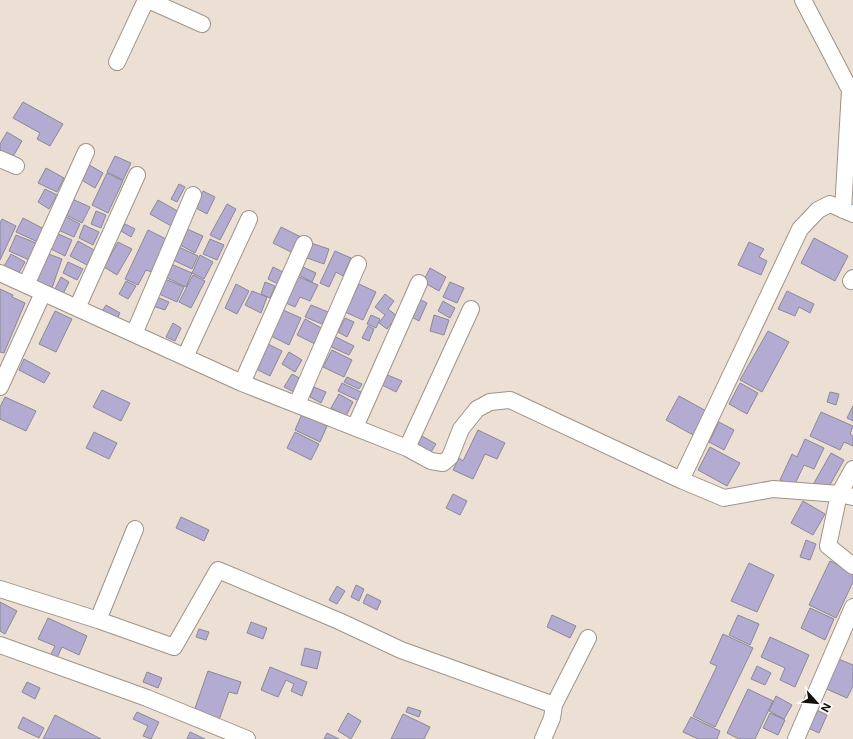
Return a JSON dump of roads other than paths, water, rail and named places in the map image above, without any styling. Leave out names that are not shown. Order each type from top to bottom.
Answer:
[{"type":"street","points":[[117,62],[147,0],[202,24]]},
{"type":"street","points":[[681,480],[800,229],[818,210],[830,204],[848,212],[850,90],[803,0]]},
{"type":"street","points":[[26,285],[86,152]]},
{"type":"street","points":[[0,159],[16,166]]},
{"type":"street","points":[[77,308],[137,175]]},
{"type":"street","points":[[134,334],[193,195]]},
{"type":"street","points":[[185,357],[250,219]]},
{"type":"street","points":[[242,383],[304,244]]},
{"type":"street","points":[[297,404],[358,264]]},
{"type":"street","points":[[0,272],[242,383],[407,448],[431,461],[443,463],[450,457],[461,429],[477,408],[490,402],[510,400],[681,480],[724,498],[773,489],[846,495]]},
{"type":"street","points":[[355,427],[419,283]]},
{"type":"street","points":[[0,387],[43,293]]},
{"type":"street","points":[[407,448],[471,309]]},
{"type":"street","points":[[853,469],[846,495],[828,546],[853,566]]},
{"type":"street","points":[[98,620],[135,529]]},
{"type":"street","points":[[0,589],[98,620],[174,647],[218,570],[401,650],[554,705]]},
{"type":"street","points":[[796,739],[853,607]]},
{"type":"street","points":[[543,739],[552,718],[554,705],[588,638]]},
{"type":"street","points":[[0,645],[147,698],[247,739]]}]
